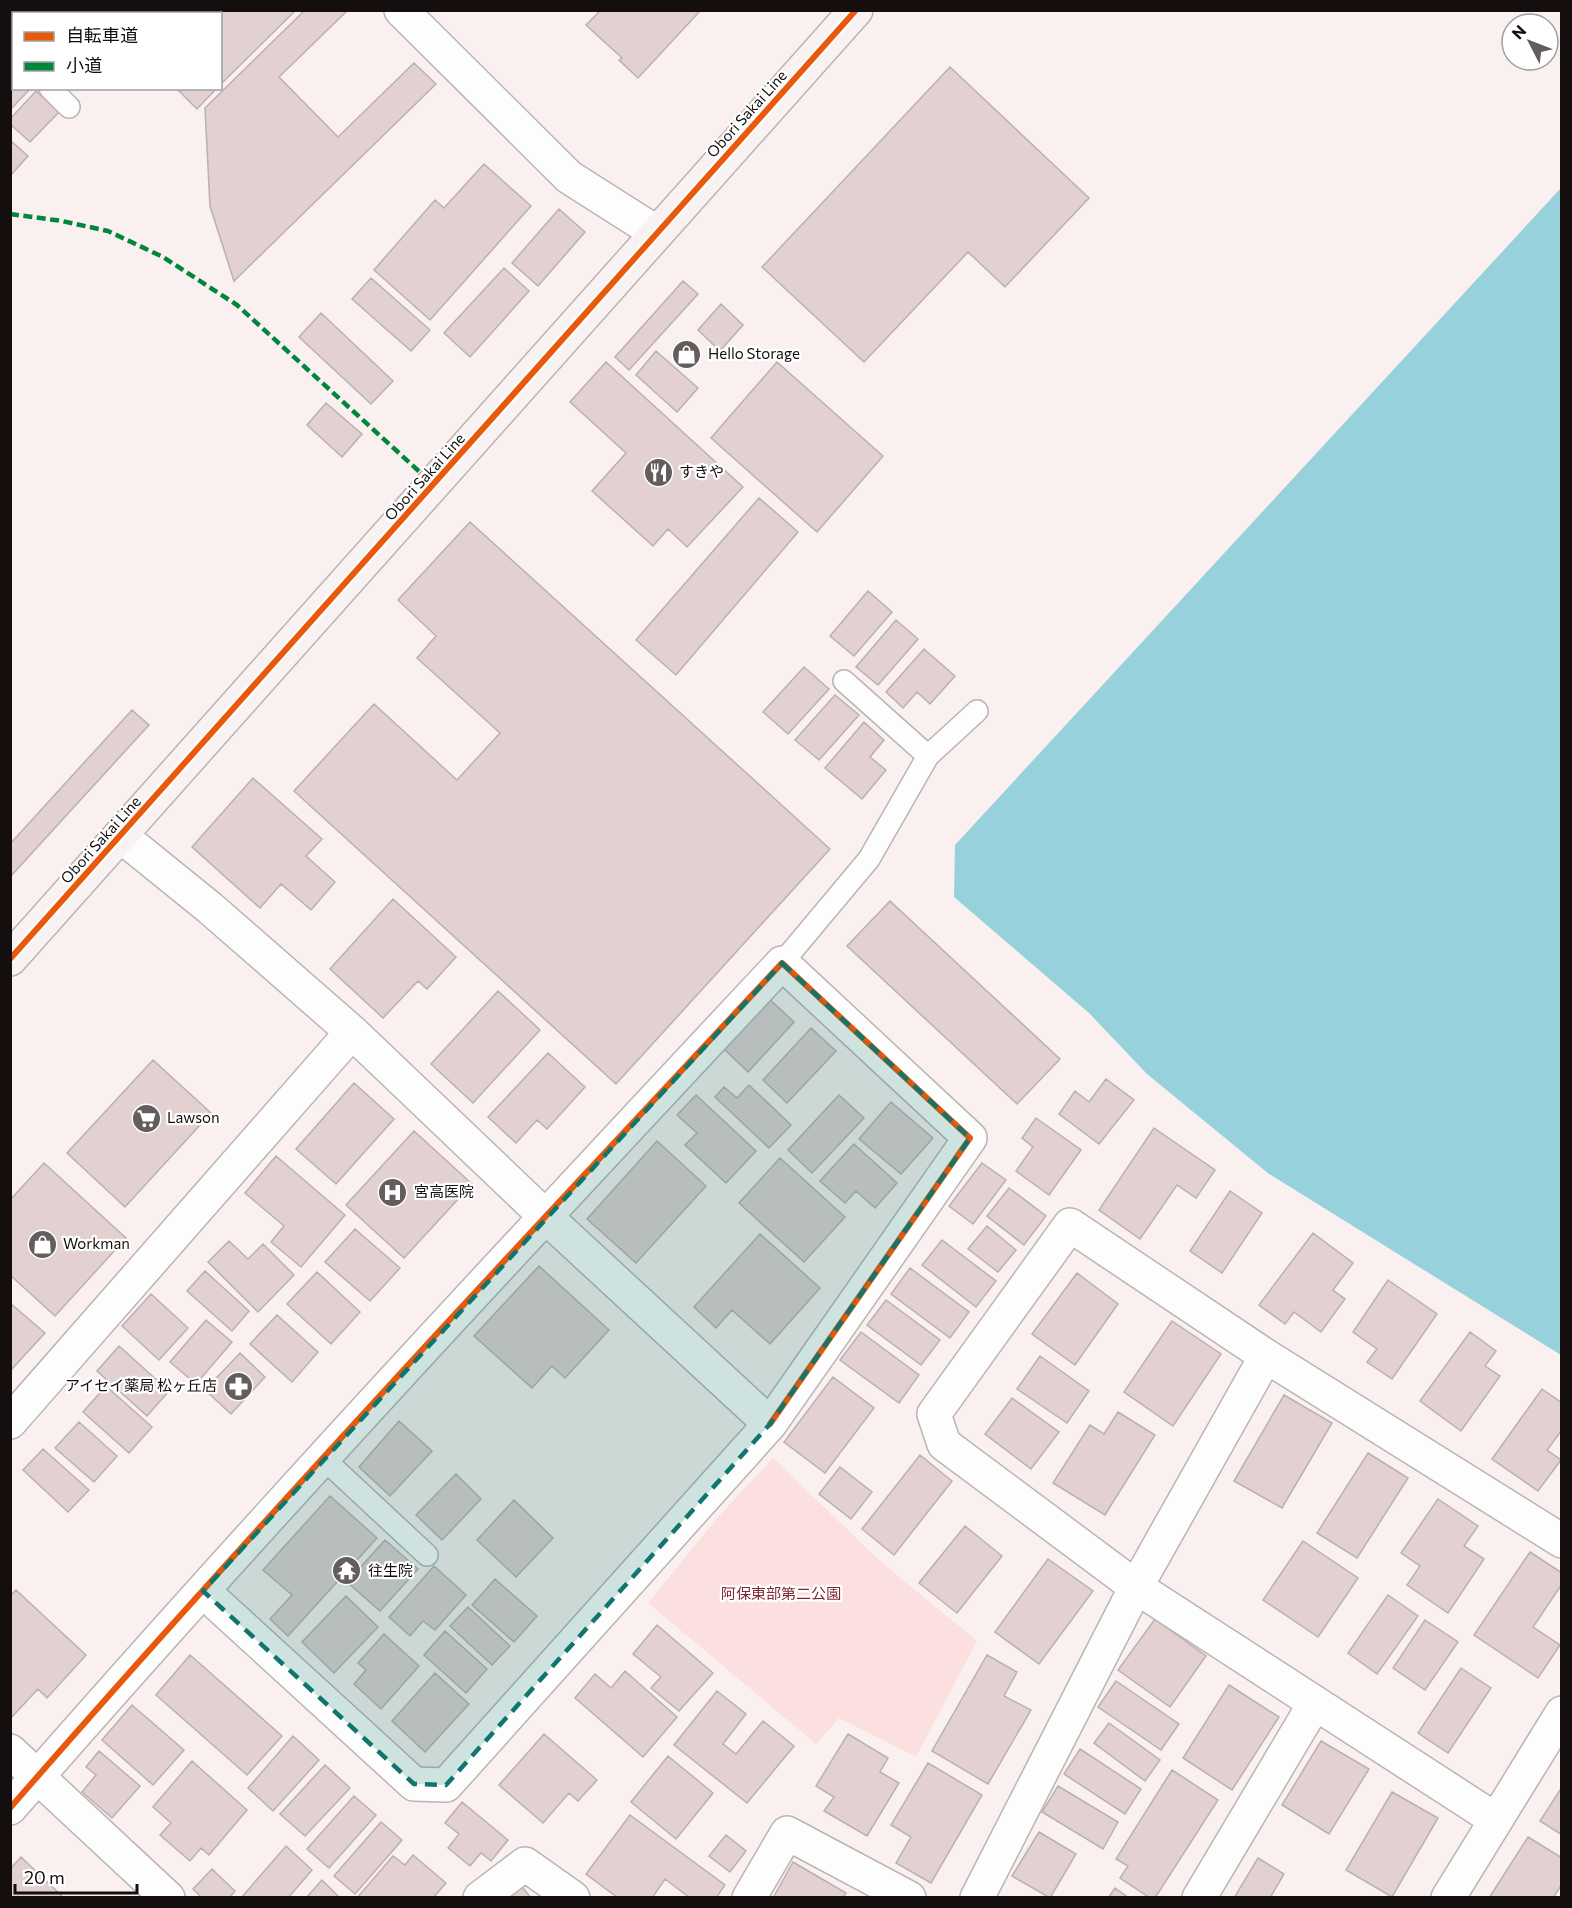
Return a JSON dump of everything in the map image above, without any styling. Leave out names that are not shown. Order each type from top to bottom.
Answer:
[{"type":"main road","name":"Obori Sakai Line","points":[[10,959],[856,10]]},
{"type":"street","points":[[401,10],[569,177],[657,233]]},
{"type":"street","points":[[121,836],[210,908],[352,1032],[546,1217],[770,1424]]},
{"type":"street","points":[[10,1808],[203,1591],[782,963],[970,1138],[770,1424],[446,1785],[414,1784],[203,1591]]},
{"type":"street","points":[[10,1422],[352,1032]]},
{"type":"street","points":[[1496,1820],[1136,1587],[944,1443],[934,1414],[1070,1225],[1266,1356],[1562,1541]]},
{"type":"street","points":[[977,1898],[1136,1587],[1266,1356]]},
{"type":"street","points":[[1199,1898],[1315,1703]]},
{"type":"street","points":[[1448,1898],[1562,1713]]},
{"type":"street","points":[[10,1751],[168,1898]]},
{"type":"street","points":[[749,1898],[787,1833],[909,1898]]},
{"type":"street","points":[[480,1898],[525,1864],[573,1898]]},
{"type":"lane","points":[[52,90],[69,107]]},
{"type":"lane","points":[[844,681],[928,756]]},
{"type":"lane","points":[[782,963],[869,860],[928,756],[978,711]]},
{"type":"lane","points":[[324,1459],[427,1555]]},
{"type":"highlighted area","points":[[782,963],[970,1138],[770,1424],[446,1785],[414,1784],[203,1591]]},
{"type":"green space","name":"阿保東部第二公園","points":[[773,1458],[880,1561],[977,1641],[916,1757],[839,1718],[816,1744],[648,1603],[718,1517]]},
{"type":"water","points":[[1561,188],[1561,1355],[1269,1174],[1147,1074],[1089,1013],[954,897],[955,845]]},
{"type":"building","points":[[23,10],[82,10],[84,12],[22,12]]},
{"type":"building","points":[[112,10],[296,10],[222,83],[222,12],[110,12]]},
{"type":"building","points":[[305,10],[348,10],[279,77],[338,137],[414,63],[436,84],[234,281],[210,206],[205,108]]},
{"type":"building","points":[[601,10],[701,10],[638,78],[619,60],[622,58],[586,25]]},
{"type":"building","points":[[950,67],[1089,198],[1005,287],[968,252],[864,362],[762,267]]},
{"type":"building","points":[[12,69],[12,90],[29,90],[10,110],[10,71]]},
{"type":"building","points":[[178,90],[215,90],[197,109]]},
{"type":"building","points":[[36,91],[59,112],[30,142],[10,124],[10,119]]},
{"type":"building","points":[[10,140],[28,156],[10,176]]},
{"type":"building","points":[[484,164],[531,206],[430,320],[374,270],[435,200],[444,208]]},
{"type":"building","points":[[559,209],[585,232],[538,286],[512,263]]},
{"type":"building","points":[[504,268],[529,291],[470,357],[444,333]]},
{"type":"building","points":[[371,278],[430,330],[411,351],[352,299]]},
{"type":"building","points":[[683,281],[698,294],[629,370],[615,357]]},
{"type":"building","points":[[721,304],[743,325],[720,351],[698,330]]},
{"type":"building","points":[[321,313],[393,381],[371,404],[299,337]]},
{"type":"building","points":[[656,351],[698,388],[677,412],[636,375]]},
{"type":"building","points":[[606,362],[743,487],[687,547],[668,529],[653,546],[592,491],[626,453],[570,402]]},
{"type":"building","points":[[777,362],[883,456],[817,532],[711,438]]},
{"type":"building","points":[[326,403],[362,434],[342,457],[307,425]]},
{"type":"building","points":[[759,498],[798,532],[676,675],[636,640]]},
{"type":"building","points":[[470,522],[830,849],[616,1084],[294,791],[374,704],[457,780],[500,733],[417,658],[436,636],[398,600]]},
{"type":"building","points":[[868,591],[892,612],[854,656],[830,636]]},
{"type":"building","points":[[896,620],[918,639],[878,685],[856,667]]},
{"type":"building","points":[[924,649],[955,676],[930,704],[917,692],[903,708],[886,692]]},
{"type":"building","points":[[804,667],[829,689],[788,734],[763,712]]},
{"type":"building","points":[[835,695],[859,715],[819,760],[795,740]]},
{"type":"building","points":[[132,710],[149,725],[10,877],[10,844]]},
{"type":"building","points":[[864,722],[884,740],[870,757],[886,770],[862,799],[825,768]]},
{"type":"building","points":[[253,778],[322,839],[306,856],[335,882],[311,910],[281,884],[260,908],[192,847]]},
{"type":"building","points":[[393,899],[456,957],[427,989],[418,981],[383,1018],[330,969]]},
{"type":"building","points":[[890,901],[1060,1059],[1017,1104],[847,946]]},
{"type":"building","points":[[498,991],[540,1030],[473,1103],[431,1064]]},
{"type":"building","points":[[767,997],[794,1022],[748,1072],[722,1047]]},
{"type":"building","points":[[811,1028],[836,1051],[787,1103],[763,1080]]},
{"type":"building","points":[[548,1053],[585,1087],[547,1129],[537,1120],[516,1143],[488,1117]]},
{"type":"building","points":[[153,1060],[211,1113],[125,1207],[67,1153]]},
{"type":"building","points":[[1106,1079],[1134,1100],[1099,1144],[1059,1114],[1075,1091],[1089,1102]]},
{"type":"building","points":[[354,1083],[394,1119],[336,1184],[296,1149]]},
{"type":"building","points":[[749,1085],[791,1125],[769,1148],[715,1097],[724,1087],[737,1098]]},
{"type":"building","points":[[696,1095],[756,1151],[726,1183],[685,1145],[697,1133],[677,1115]]},
{"type":"building","points":[[839,1095],[864,1118],[812,1173],[788,1150]]},
{"type":"building","points":[[891,1102],[933,1138],[901,1174],[859,1139]]},
{"type":"building","points":[[1036,1118],[1081,1150],[1049,1195],[1016,1171],[1033,1147],[1022,1138]]},
{"type":"building","points":[[1154,1128],[1215,1170],[1196,1198],[1177,1185],[1140,1239],[1099,1210]]},
{"type":"building","points":[[414,1131],[472,1184],[404,1258],[346,1205]]},
{"type":"building","points":[[657,1141],[706,1186],[636,1263],[587,1219]]},
{"type":"building","points":[[854,1144],[897,1183],[875,1208],[856,1191],[845,1203],[820,1181]]},
{"type":"building","points":[[276,1156],[345,1215],[301,1267],[271,1242],[284,1226],[245,1193]]},
{"type":"building","points":[[780,1158],[845,1217],[804,1262],[739,1203]]},
{"type":"building","points":[[44,1163],[126,1238],[55,1316],[10,1275],[10,1200]]},
{"type":"building","points":[[982,1163],[1006,1180],[973,1224],[949,1206]]},
{"type":"building","points":[[1009,1188],[1046,1216],[1024,1245],[987,1216]]},
{"type":"building","points":[[1230,1191],[1262,1213],[1222,1273],[1190,1251]]},
{"type":"building","points":[[987,1226],[1016,1250],[998,1272],[968,1249]]},
{"type":"building","points":[[355,1229],[400,1268],[370,1301],[325,1262]]},
{"type":"building","points":[[1313,1233],[1353,1263],[1333,1290],[1345,1299],[1321,1332],[1294,1312],[1285,1324],[1259,1305]]},
{"type":"building","points":[[760,1234],[820,1288],[770,1344],[732,1310],[716,1328],[694,1307]]},
{"type":"building","points":[[942,1240],[996,1281],[976,1307],[922,1265]]},
{"type":"building","points":[[229,1241],[248,1259],[263,1244],[294,1275],[258,1312],[208,1262]]},
{"type":"building","points":[[539,1266],[609,1330],[565,1378],[552,1366],[532,1388],[474,1336]]},
{"type":"building","points":[[910,1268],[969,1312],[950,1338],[891,1294]]},
{"type":"building","points":[[205,1271],[249,1311],[232,1331],[187,1291]]},
{"type":"building","points":[[317,1272],[360,1312],[331,1344],[287,1304]]},
{"type":"building","points":[[1077,1273],[1118,1304],[1075,1365],[1032,1334]]},
{"type":"building","points":[[1388,1280],[1437,1314],[1392,1379],[1367,1362],[1377,1349],[1353,1332]]},
{"type":"building","points":[[151,1294],[188,1328],[159,1360],[122,1326]]},
{"type":"building","points":[[886,1300],[940,1340],[921,1365],[867,1325]]},
{"type":"building","points":[[10,1303],[45,1333],[10,1371]]},
{"type":"building","points":[[277,1315],[318,1352],[292,1382],[250,1344]]},
{"type":"building","points":[[206,1320],[232,1342],[196,1384],[170,1362]]},
{"type":"building","points":[[1172,1321],[1221,1354],[1173,1426],[1124,1392]]},
{"type":"building","points":[[861,1332],[919,1375],[899,1403],[840,1360]]},
{"type":"building","points":[[1470,1332],[1496,1351],[1485,1366],[1500,1376],[1461,1431],[1420,1401]]},
{"type":"building","points":[[119,1346],[169,1391],[147,1416],[97,1371]]},
{"type":"building","points":[[240,1353],[265,1377],[231,1414],[205,1390]]},
{"type":"building","points":[[1040,1356],[1089,1391],[1067,1423],[1017,1389]]},
{"type":"building","points":[[833,1377],[874,1408],[825,1473],[784,1442]]},
{"type":"building","points":[[106,1386],[152,1427],[129,1453],[83,1412]]},
{"type":"building","points":[[1542,1389],[1562,1403],[1562,1430],[1547,1450],[1561,1460],[1538,1491],[1492,1459]]},
{"type":"building","points":[[1284,1395],[1332,1423],[1282,1508],[1234,1481]]},
{"type":"building","points":[[1012,1398],[1059,1432],[1031,1469],[985,1434]]},
{"type":"building","points":[[1118,1412],[1155,1435],[1105,1515],[1053,1483],[1090,1425],[1104,1434]]},
{"type":"building","points":[[399,1421],[432,1451],[390,1496],[359,1467]]},
{"type":"building","points":[[79,1422],[117,1456],[94,1482],[55,1448]]},
{"type":"building","points":[[43,1449],[89,1490],[68,1512],[23,1470]]},
{"type":"building","points":[[1368,1453],[1408,1478],[1357,1558],[1317,1533]]},
{"type":"building","points":[[920,1455],[952,1481],[894,1555],[862,1529]]},
{"type":"building","points":[[840,1467],[872,1492],[851,1519],[819,1494]]},
{"type":"building","points":[[456,1474],[481,1499],[442,1540],[416,1515]]},
{"type":"building","points":[[330,1496],[377,1538],[288,1636],[270,1619],[292,1595],[263,1570]]},
{"type":"building","points":[[1438,1499],[1478,1526],[1464,1546],[1484,1559],[1448,1613],[1407,1585],[1420,1566],[1401,1553]]},
{"type":"building","points":[[514,1500],[553,1538],[516,1577],[477,1540]]},
{"type":"building","points":[[965,1526],[1002,1556],[957,1613],[919,1583]]},
{"type":"building","points":[[385,1540],[418,1569],[380,1611],[347,1582]]},
{"type":"building","points":[[1303,1541],[1358,1578],[1318,1637],[1263,1600]]},
{"type":"building","points":[[1530,1552],[1562,1573],[1562,1584],[1533,1627],[1560,1645],[1538,1678],[1474,1635]]},
{"type":"building","points":[[1048,1559],[1093,1591],[1039,1664],[995,1632]]},
{"type":"building","points":[[434,1566],[466,1595],[435,1630],[423,1621],[410,1636],[389,1617]]},
{"type":"building","points":[[495,1579],[537,1616],[514,1642],[472,1605]]},
{"type":"building","points":[[16,1590],[86,1655],[47,1698],[38,1689],[10,1719],[10,1596]]},
{"type":"building","points":[[1388,1595],[1418,1616],[1377,1674],[1348,1653]]},
{"type":"building","points":[[346,1596],[378,1627],[334,1673],[302,1642]]},
{"type":"building","points":[[468,1607],[510,1646],[492,1665],[450,1626]]},
{"type":"building","points":[[1155,1619],[1206,1656],[1170,1707],[1118,1670]]},
{"type":"building","points":[[1425,1620],[1458,1642],[1425,1690],[1393,1668]]},
{"type":"building","points":[[657,1625],[713,1673],[679,1711],[651,1688],[661,1677],[633,1654]]},
{"type":"building","points":[[445,1631],[487,1669],[466,1693],[424,1655]]},
{"type":"building","points":[[384,1634],[419,1666],[381,1709],[354,1684],[366,1670],[358,1663]]},
{"type":"building","points":[[190,1655],[282,1736],[247,1775],[156,1695]]},
{"type":"building","points":[[987,1655],[1017,1672],[1004,1696],[1031,1710],[988,1784],[932,1751]]},
{"type":"building","points":[[1461,1668],[1491,1688],[1448,1753],[1418,1733]]},
{"type":"building","points":[[625,1671],[677,1717],[643,1757],[575,1698],[595,1674],[611,1688]]},
{"type":"building","points":[[435,1673],[469,1704],[425,1752],[392,1721]]},
{"type":"building","points":[[1116,1681],[1179,1724],[1161,1750],[1098,1707]]},
{"type":"building","points":[[1229,1685],[1279,1717],[1232,1790],[1183,1758]]},
{"type":"building","points":[[717,1691],[746,1714],[723,1744],[736,1754],[763,1721],[794,1746],[747,1803],[674,1745]]},
{"type":"building","points":[[132,1705],[184,1750],[153,1785],[102,1740]]},
{"type":"building","points":[[1109,1723],[1160,1760],[1145,1781],[1094,1743]]},
{"type":"building","points":[[544,1734],[597,1780],[578,1801],[569,1793],[543,1823],[499,1785]]},
{"type":"building","points":[[848,1734],[888,1758],[880,1772],[899,1783],[867,1836],[824,1811],[834,1797],[816,1786]]},
{"type":"building","points":[[293,1736],[319,1760],[273,1811],[248,1788]]},
{"type":"building","points":[[1321,1741],[1369,1769],[1329,1834],[1282,1805]]},
{"type":"building","points":[[1080,1749],[1141,1789],[1125,1814],[1064,1774]]},
{"type":"building","points":[[99,1751],[140,1786],[112,1818],[82,1792],[96,1775],[86,1767]]},
{"type":"building","points":[[668,1756],[713,1793],[676,1839],[631,1802]]},
{"type":"building","points":[[192,1761],[247,1810],[209,1855],[201,1848],[190,1861],[160,1835],[171,1823],[153,1807]]},
{"type":"building","points":[[928,1763],[982,1795],[931,1883],[896,1863],[911,1837],[891,1825]]},
{"type":"building","points":[[325,1765],[350,1788],[305,1836],[280,1814]]},
{"type":"building","points":[[1172,1770],[1218,1800],[1155,1898],[1150,1898],[1120,1878],[1128,1866],[1116,1859]]},
{"type":"building","points":[[1058,1786],[1118,1822],[1103,1849],[1042,1812]]},
{"type":"building","points":[[1562,1787],[1562,1835],[1540,1821]]},
{"type":"building","points":[[1392,1792],[1438,1818],[1392,1897],[1346,1870]]},
{"type":"building","points":[[354,1796],[376,1815],[329,1868],[307,1849]]},
{"type":"building","points":[[462,1802],[508,1840],[491,1861],[481,1853],[470,1866],[448,1848],[459,1834],[445,1823]]},
{"type":"building","points":[[630,1815],[725,1885],[716,1898],[690,1898],[665,1879],[652,1898],[618,1898],[586,1874]]},
{"type":"building","points":[[381,1822],[402,1840],[355,1894],[334,1876]]},
{"type":"building","points":[[1039,1832],[1076,1854],[1050,1898],[1012,1876]]},
{"type":"building","points":[[726,1835],[746,1851],[730,1872],[709,1856]]},
{"type":"building","points":[[1528,1837],[1562,1858],[1562,1884],[1553,1898],[1489,1898]]},
{"type":"building","points":[[286,1846],[312,1870],[288,1898],[241,1898]]},
{"type":"building","points":[[413,1855],[446,1883],[433,1898],[357,1898],[393,1856],[405,1865]]},
{"type":"building","points":[[21,1857],[64,1898],[10,1898],[10,1869]]},
{"type":"building","points":[[1258,1858],[1284,1874],[1270,1898],[1234,1898]]},
{"type":"building","points":[[793,1862],[846,1893],[843,1898],[773,1898]]},
{"type":"building","points":[[212,1869],[235,1891],[229,1898],[202,1898],[193,1889]]},
{"type":"building","points":[[322,1880],[340,1898],[306,1898]]},
{"type":"building","points":[[519,1883],[531,1898],[503,1898]]},
{"type":"building","points":[[1115,1888],[1129,1898],[1108,1898]]},
{"type":"marked path","points":[[10,214],[62,221],[108,231],[163,257],[237,305],[434,485]]},
{"type":"cycle path","points":[[10,959],[856,10]]},
{"type":"cycle path","points":[[10,1808],[296,1487],[782,963],[970,1138],[770,1424]]},
{"type":"place","name":"Hello Storage","points":[[687,354]]},
{"type":"place","name":"すきや","points":[[658,472]]},
{"type":"place","name":"Lawson","points":[[146,1118]]},
{"type":"place","name":"宮高医院","points":[[393,1192]]},
{"type":"place","name":"Workman","points":[[42,1244]]},
{"type":"place","name":"アイセイ薬局 松ヶ丘店","points":[[238,1386]]},
{"type":"place","name":"往生院","points":[[347,1571]]}]
